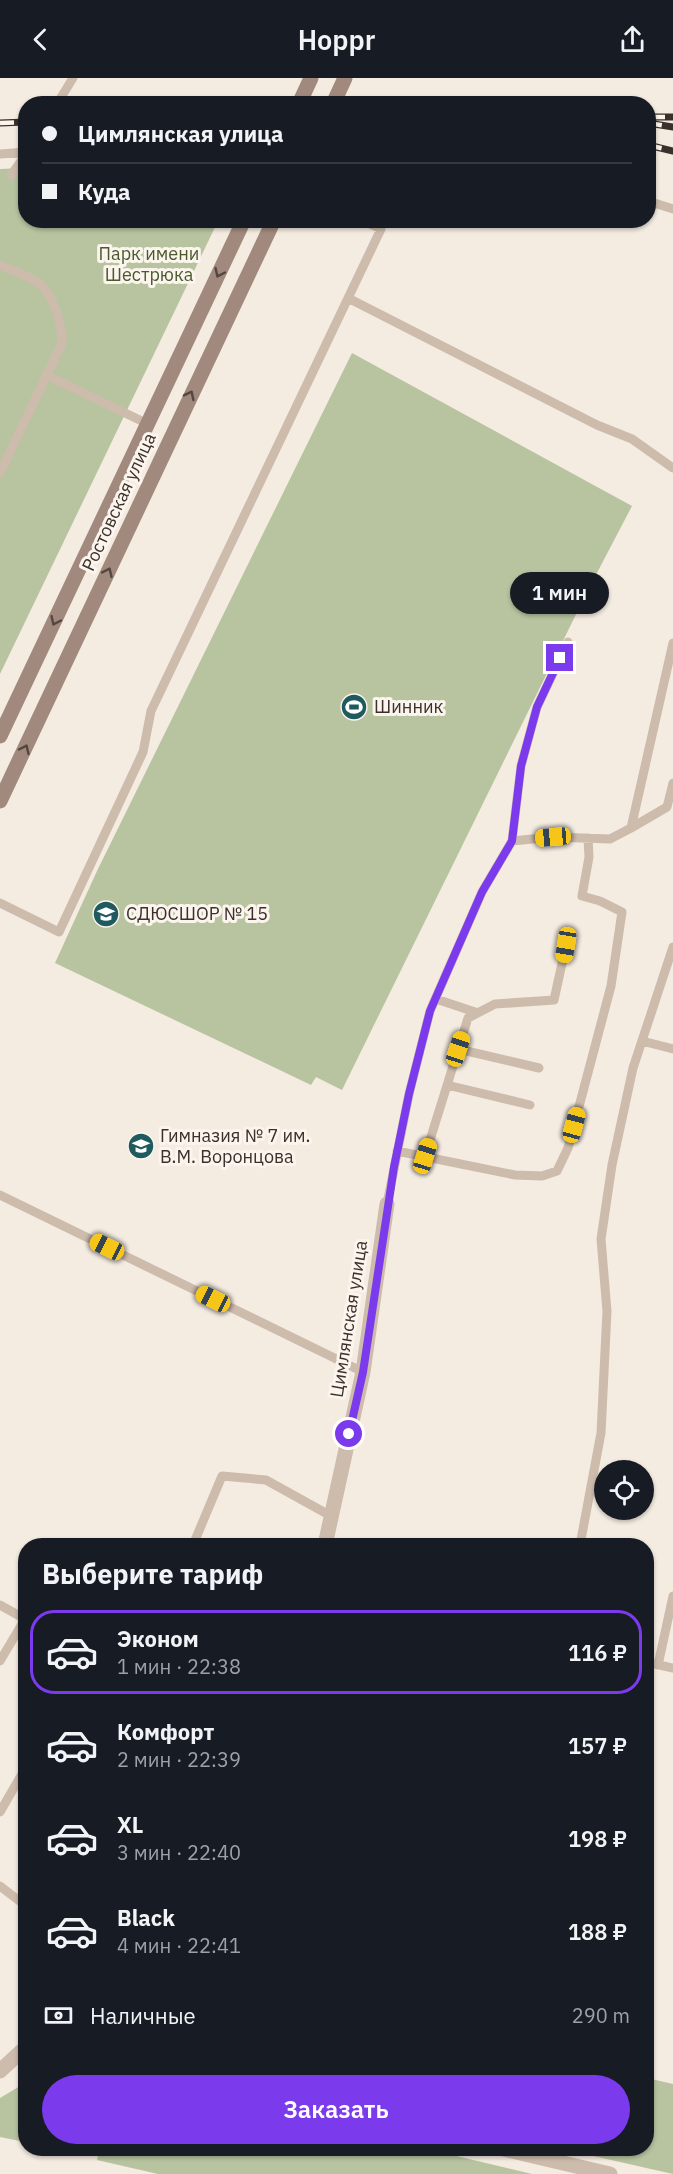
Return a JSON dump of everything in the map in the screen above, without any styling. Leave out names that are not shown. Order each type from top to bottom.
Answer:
[{"type":"street","points":[[303,96],[311,78]]},
{"type":"street","points":[[337,96],[345,78]]},
{"type":"street","name":"Ростовская улица","points":[[0,736],[240,228]]},
{"type":"street","name":"Ростовская улица","points":[[0,801],[270,228]]},
{"type":"street","name":"Цимлянская улица","points":[[326,1538],[363,1372],[387,1204]]},
{"type":"street","points":[[0,2070],[18,2054]]},
{"type":"street","points":[[533,2156],[610,2174]]},
{"type":"lane","points":[[62,96],[73,78]]},
{"type":"lane","points":[[0,154],[18,153]]},
{"type":"lane","points":[[11,176],[18,165]]},
{"type":"lane","points":[[656,204],[673,209]]},
{"type":"lane","points":[[0,903],[59,932],[143,752],[151,711],[381,229],[379,228]]},
{"type":"lane","points":[[0,265],[41,285],[53,303],[62,332],[62,343],[0,472]]},
{"type":"lane","points":[[348,298],[597,425],[632,439],[673,468]]},
{"type":"lane","points":[[46,375],[148,424]]},
{"type":"lane","points":[[387,1204],[409,1094],[430,1011],[482,892],[512,841],[521,766],[537,707],[568,642]]},
{"type":"lane","points":[[631,828],[673,643]]},
{"type":"lane","points":[[512,841],[553,837],[610,839],[668,807],[673,783]]},
{"type":"lane","points":[[397,1151],[515,1175],[542,1176],[557,1170],[568,1148],[611,986],[622,912],[600,901],[582,896],[589,856],[588,838]]},
{"type":"lane","points":[[425,1156],[468,1018],[495,1004],[554,1000],[566,945]]},
{"type":"lane","points":[[581,1538],[601,1433],[608,1311],[602,1239],[612,1165],[633,1068],[673,947]]},
{"type":"lane","points":[[436,999],[478,1013]]},
{"type":"lane","points":[[642,1041],[673,1049]]},
{"type":"lane","points":[[458,1049],[539,1068]]},
{"type":"lane","points":[[447,1085],[530,1105]]},
{"type":"lane","points":[[0,1195],[363,1372]]},
{"type":"lane","points":[[196,1538],[222,1476],[266,1480],[331,1516]]},
{"type":"lane","points":[[658,1665],[673,1596]]},
{"type":"lane","points":[[0,1605],[18,1615]]},
{"type":"lane","points":[[0,1661],[18,1631]]},
{"type":"lane","points":[[654,1664],[673,1668]]},
{"type":"lane","points":[[0,1812],[18,1781]]},
{"type":"lane","points":[[0,1886],[18,1900]]},
{"type":"green space","name":"Парк имени Шестрюка","points":[[18,168],[18,228],[215,228],[0,674],[0,169]]},
{"type":"green space","name":"Шинник","points":[[352,353],[632,506],[588,590],[342,1090],[316,1077],[311,1085],[55,963],[97,871]]},
{"type":"green space","points":[[654,2080],[673,2084],[673,2174],[593,2156],[654,2156]]},
{"type":"green space","points":[[18,2087],[18,2141],[0,2137],[0,2098]]},
{"type":"green space","points":[[98,2156],[457,2156],[532,2174],[158,2174],[97,2160]]},
{"type":"railway","points":[[656,117],[673,117]]},
{"type":"railway","points":[[0,123],[18,122]]},
{"type":"railway","points":[[656,124],[673,127]]},
{"type":"railway","points":[[656,147],[673,151]]},
{"type":"place","name":"Шинник","points":[[354,707]]},
{"type":"place","name":"СДЮСШОР № 15","points":[[106,914]]},
{"type":"place","name":"Гимназия № 7 им. В.М. Воронцова","points":[[141,1146]]},
{"type":"route","points":[[349,1434],[363,1372],[394,1167],[430,1011],[482,892],[512,841],[521,766],[537,707],[560,658]]}]
